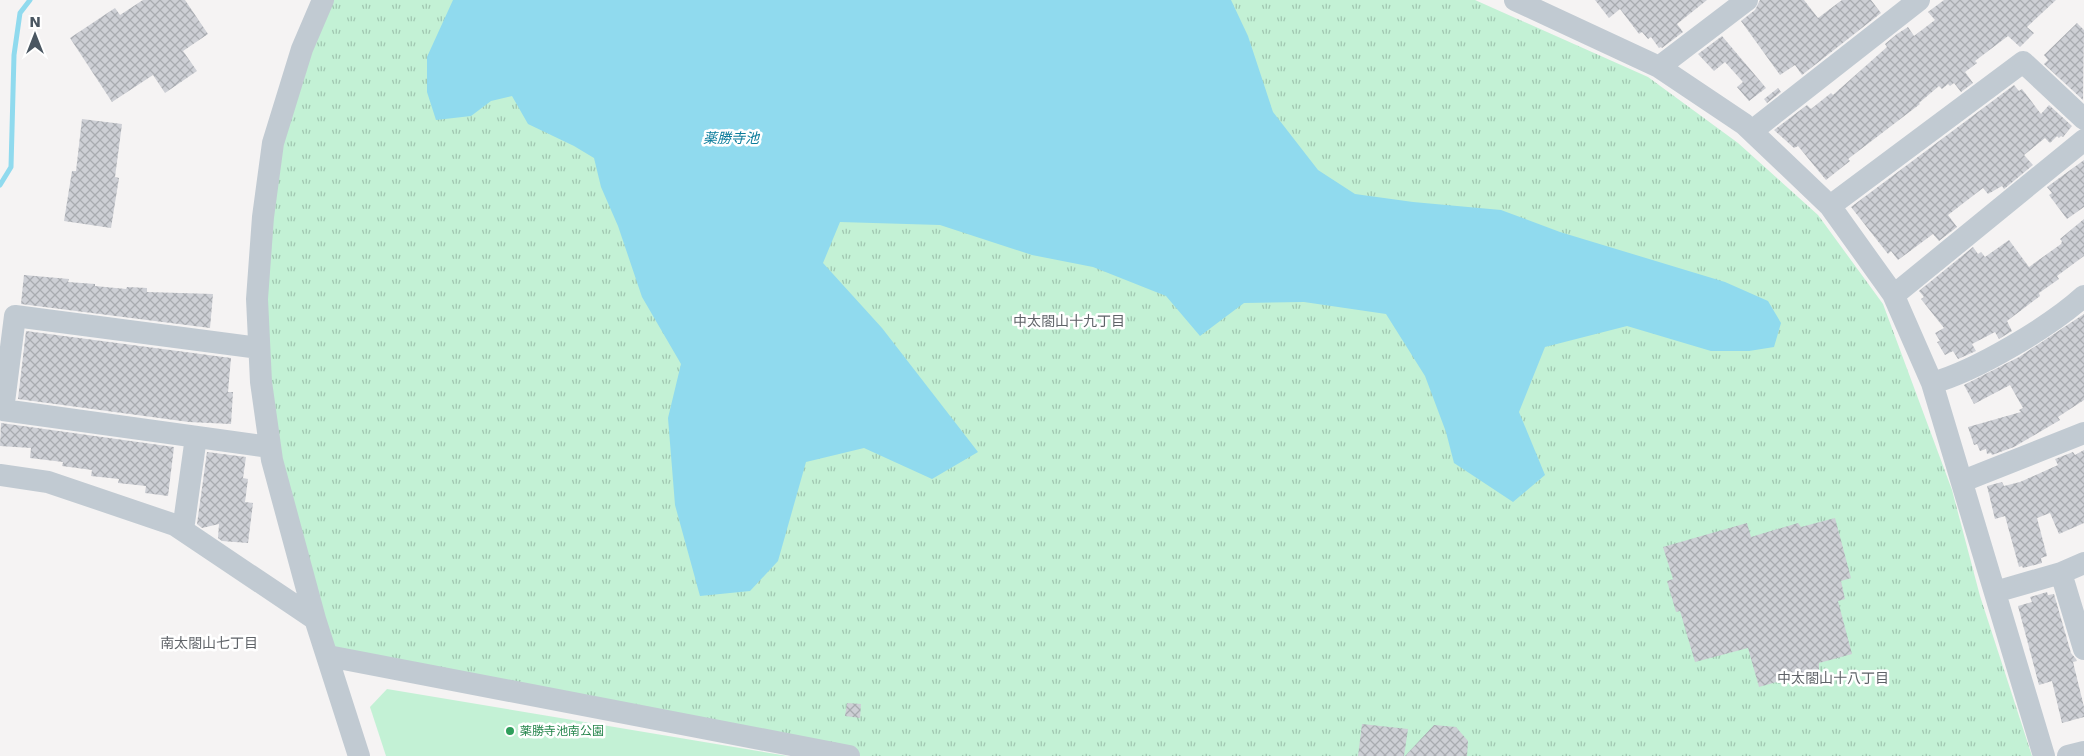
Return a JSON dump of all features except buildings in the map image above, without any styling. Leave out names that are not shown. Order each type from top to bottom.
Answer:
[{"type":"street","points":[[323,0],[302,49],[273,143],[261,235],[257,299],[259,348],[261,382],[272,460],[316,619],[359,756]]},
{"type":"street","points":[[1515,0],[1548,6],[1660,67],[1744,124],[1830,206],[1894,295],[1932,383],[1963,481],[2011,651],[2044,756]]},
{"type":"street","points":[[1660,67],[1748,0]]},
{"type":"street","points":[[1752,131],[1919,0]]},
{"type":"street","points":[[1830,206],[2023,62],[2084,119]]},
{"type":"street","points":[[1894,295],[2084,140]]},
{"type":"street","points":[[1932,383],[1947,379],[2012,346],[2074,305],[2084,296]]},
{"type":"street","points":[[259,348],[15,316],[3,410],[270,447]]},
{"type":"street","points":[[1963,481],[2084,433]]},
{"type":"street","points":[[182,530],[196,437]]},
{"type":"street","points":[[0,475],[48,482],[175,525],[316,619]]},
{"type":"street","points":[[1995,592],[2061,573],[2084,563]]},
{"type":"street","points":[[2061,573],[2084,649]]},
{"type":"street","points":[[328,656],[805,752],[849,756]]},
{"type":"street","points":[[2068,756],[2084,752]]},
{"type":"green space","points":[[330,0],[1475,0],[1648,77],[1738,143],[1818,215],[1883,304],[1952,490],[1980,596],[2032,756],[851,756],[329,657],[274,467],[260,305],[275,150]]},
{"type":"green space","name":"薬勝寺池南公園","points":[[387,689],[788,756],[386,756],[370,707]]},
{"type":"water","name":"薬勝寺池","points":[[453,0],[1231,0],[1248,36],[1273,112],[1318,170],[1355,194],[1413,202],[1501,210],[1560,232],[1725,282],[1768,301],[1781,323],[1774,347],[1749,351],[1711,351],[1627,326],[1545,347],[1519,412],[1545,475],[1513,502],[1454,463],[1446,432],[1425,376],[1386,314],[1304,302],[1244,303],[1200,336],[1166,296],[1093,267],[1032,255],[940,225],[840,222],[823,263],[882,328],[978,452],[932,479],[864,448],[806,462],[778,561],[750,591],[700,596],[675,505],[668,418],[681,364],[642,297],[618,226],[601,187],[594,158],[574,146],[528,124],[512,96],[491,101],[471,116],[436,120],[427,92],[427,57]]},
{"type":"waterway","points":[[0,185],[11,167],[14,55],[20,13],[30,0]]},
{"type":"place","name":"薬勝寺池南公園","points":[[510,731]]},
{"type":"district","name":"中太閤山十九丁目","points":[[1069,321]]},
{"type":"district","name":"南太閤山七丁目","points":[[209,643]]},
{"type":"district","name":"中太閤山十八丁目","points":[[1833,678]]}]
